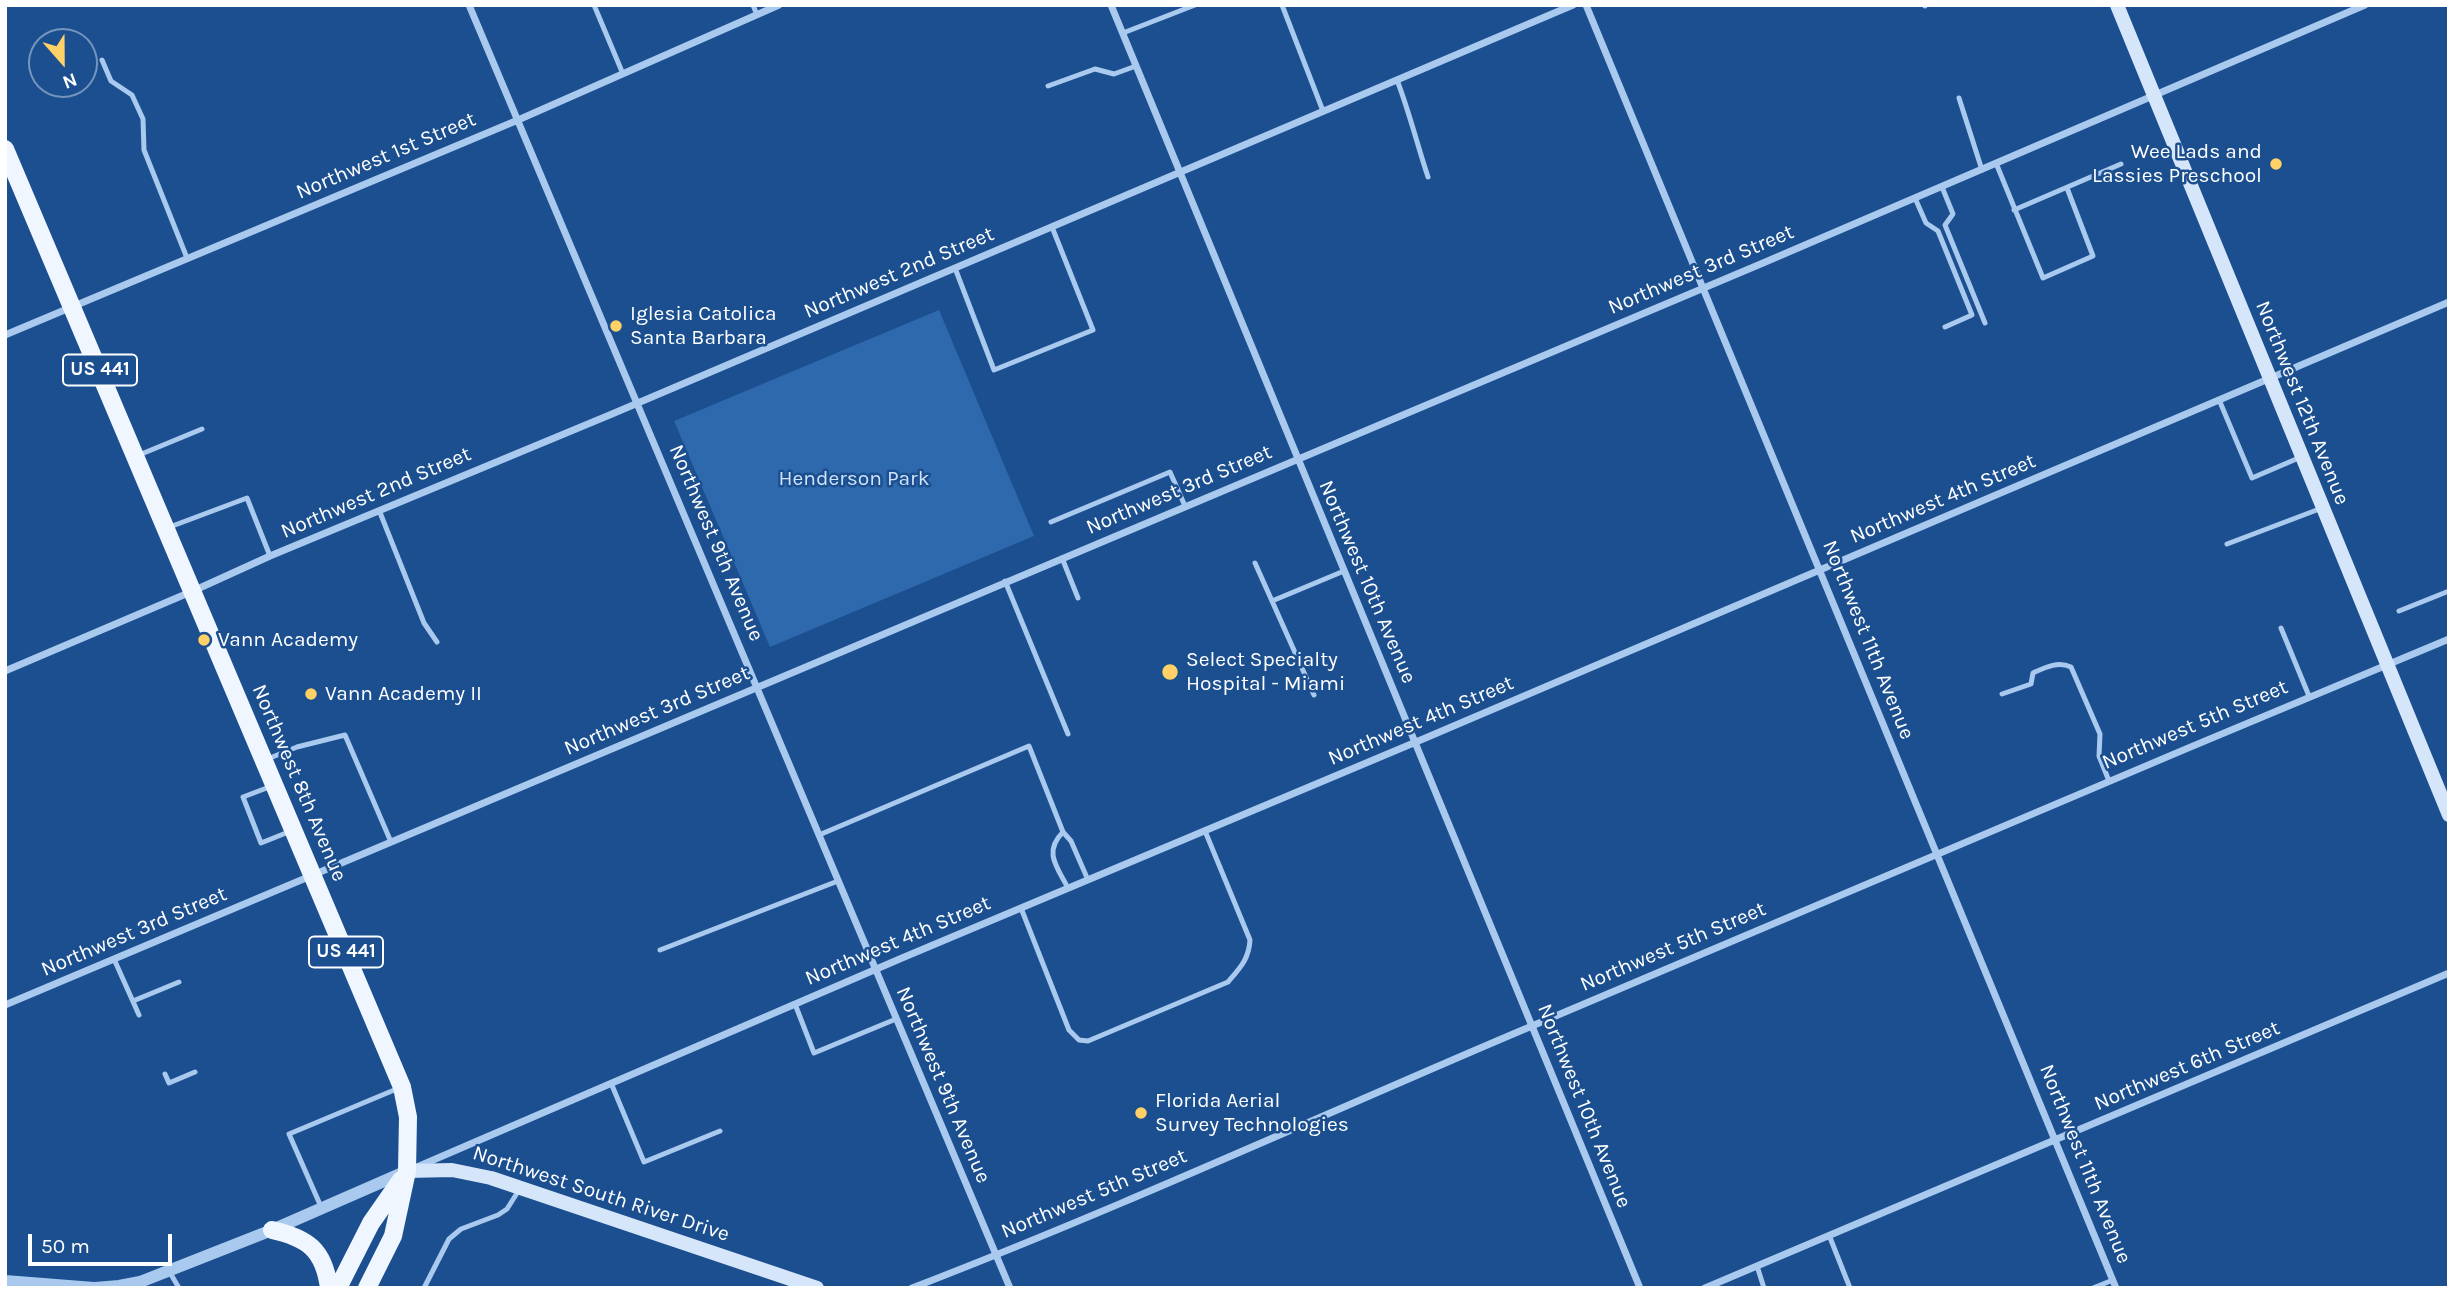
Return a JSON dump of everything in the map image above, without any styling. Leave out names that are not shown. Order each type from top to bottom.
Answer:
[{"type":"main road","name":"Northwest 12th Avenue","points":[[2117,5],[2449,816]]},
{"type":"main road","name":"Northwest 8th Avenue","points":[[5,149],[402,1087],[408,1117],[407,1171]]},
{"type":"main road","name":"Northwest South River Drive","points":[[407,1171],[452,1170],[491,1178],[817,1288]]},
{"type":"main road","points":[[338,1288],[371,1223],[407,1171]]},
{"type":"main road","name":"US 441","points":[[367,1288],[393,1236],[407,1171]]},
{"type":"main road","points":[[272,1230],[293,1234],[310,1244],[321,1258],[329,1288]]},
{"type":"street","name":"Northwest 9th Avenue","points":[[469,5],[1010,1288]]},
{"type":"street","name":"Northwest 1st Street","points":[[5,335],[518,120],[779,5]]},
{"type":"street","name":"Northwest 10th Avenue","points":[[1111,5],[1640,1288]]},
{"type":"street","name":"Northwest 2nd Street","points":[[5,671],[270,556],[638,403],[1573,5]]},
{"type":"street","name":"Northwest 11th Avenue","points":[[1586,5],[2116,1288]]},
{"type":"street","name":"Northwest 3rd Street","points":[[5,1005],[1942,187],[2365,5]]},
{"type":"street","name":"Northwest 4th Street","points":[[407,1171],[794,1004],[2449,303]]},
{"type":"street","name":"Northwest 5th Street","points":[[912,1288],[2449,639]]},
{"type":"street","name":"Northwest 6th Street","points":[[1705,1288],[2449,973]]},
{"type":"street","name":"Northwest South River Drive","points":[[5,1281],[95,1288],[140,1282],[272,1230],[407,1171]]},
{"type":"lane","points":[[594,5],[623,74]]},
{"type":"lane","points":[[753,5],[757,15]]},
{"type":"lane","points":[[1123,33],[1195,5]]},
{"type":"lane","points":[[1282,5],[1323,111]]},
{"type":"lane","points":[[102,60],[111,81],[132,95],[143,119],[144,150],[187,258]]},
{"type":"lane","points":[[1048,86],[1095,69],[1114,74],[1136,66]]},
{"type":"lane","points":[[1396,79],[1407,105],[1413,135],[1428,177]]},
{"type":"lane","points":[[1959,98],[1982,170]]},
{"type":"lane","points":[[1996,163],[2043,278],[2094,256],[2067,188]]},
{"type":"lane","points":[[2014,210],[2121,164]]},
{"type":"lane","points":[[1942,187],[1953,214],[1945,225],[1985,323]]},
{"type":"lane","points":[[1915,198],[1926,223],[1938,231],[1972,315],[1945,327]]},
{"type":"lane","points":[[955,268],[994,370],[1093,330],[1052,227]]},
{"type":"lane","points":[[2220,401],[2252,478],[2302,457]]},
{"type":"lane","points":[[136,456],[202,429]]},
{"type":"lane","points":[[1051,522],[1170,472],[1185,506]]},
{"type":"lane","points":[[166,528],[247,498],[270,556]]},
{"type":"lane","points":[[2227,544],[2322,508]]},
{"type":"lane","points":[[379,510],[424,623],[437,642]]},
{"type":"lane","points":[[1062,558],[1078,598]]},
{"type":"lane","points":[[1255,563],[1314,695]]},
{"type":"lane","points":[[1272,601],[1344,570]]},
{"type":"lane","points":[[1005,581],[1068,734]]},
{"type":"lane","points":[[2399,611],[2449,591]]},
{"type":"lane","points":[[2281,628],[2309,696]]},
{"type":"lane","points":[[2002,694],[2031,684],[2033,673],[2048,666],[2064,664],[2071,667],[2100,734],[2099,756],[2109,781]]},
{"type":"lane","points":[[265,760],[297,747],[345,735],[391,842]]},
{"type":"lane","points":[[819,835],[1029,746],[1063,832],[1071,841],[1088,880]]},
{"type":"lane","points":[[275,785],[243,797],[261,843],[295,830]]},
{"type":"lane","points":[[1021,908],[1069,1030],[1079,1040],[1088,1041],[1228,982],[1245,963],[1250,951],[1250,940],[1205,831]]},
{"type":"lane","points":[[1063,832],[1054,841],[1052,851],[1068,888]]},
{"type":"lane","points":[[660,950],[838,881]]},
{"type":"lane","points":[[114,959],[139,1015]]},
{"type":"lane","points":[[133,1001],[179,982]]},
{"type":"lane","points":[[794,1004],[814,1053],[896,1019]]},
{"type":"lane","points":[[165,1074],[169,1083],[195,1073]]},
{"type":"lane","points":[[611,1083],[644,1162],[720,1131]]},
{"type":"lane","points":[[321,1209],[289,1134],[402,1087]]},
{"type":"lane","points":[[424,1288],[449,1239],[461,1229],[498,1215],[506,1209],[520,1187]]},
{"type":"lane","points":[[1829,1235],[1850,1288]]},
{"type":"lane","points":[[1756,1266],[1765,1288]]},
{"type":"lane","points":[[169,1271],[179,1288]]},
{"type":"lane","points":[[2093,1288],[2113,1279]]},
{"type":"green space","name":"Henderson Park","points":[[939,310],[1034,536],[770,647],[674,421]]},
{"type":"place","name":"Wee Lads and Lassies Preschool","points":[[2276,164]]},
{"type":"place","name":"Iglesia Catolica Santa Barbara","points":[[616,326]]},
{"type":"place","name":"Vann Academy","points":[[204,640]]},
{"type":"place","name":"Select Specialty Hospital - Miami","points":[[1170,672]]},
{"type":"place","name":"Vann Academy II","points":[[311,694]]},
{"type":"place","name":"Florida Aerial Survey Technologies","points":[[1141,1113]]}]
